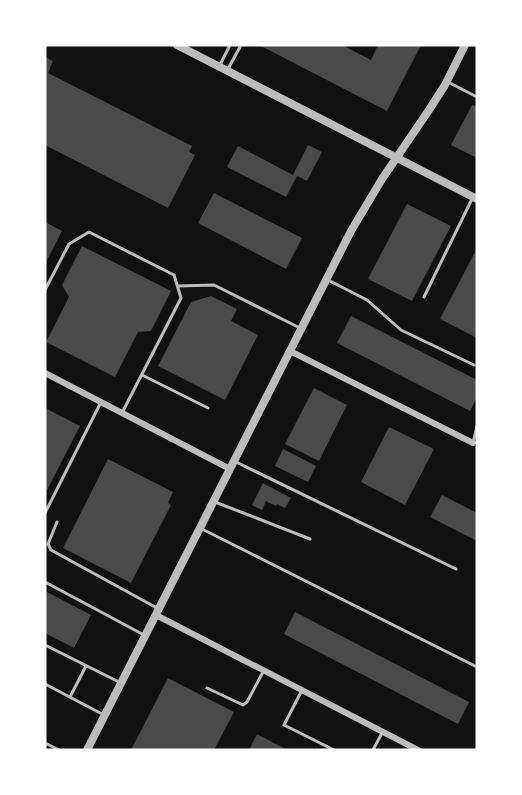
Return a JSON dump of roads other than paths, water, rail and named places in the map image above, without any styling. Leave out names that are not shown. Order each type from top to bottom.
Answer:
[{"type":"street","points":[[177,45],[475,198]]},
{"type":"street","points":[[87,750],[366,205],[419,127],[447,81],[465,45]]},
{"type":"street","points":[[290,351],[474,443]]},
{"type":"street","points":[[45,373],[232,465]]},
{"type":"street","points":[[157,612],[416,750]]},
{"type":"lane","points":[[223,68],[230,45]]},
{"type":"lane","points":[[223,68],[241,45]]},
{"type":"lane","points":[[447,81],[477,97]]},
{"type":"lane","points":[[424,297],[475,198]]},
{"type":"lane","points":[[45,290],[69,244],[88,232],[174,275],[181,298],[122,412]]},
{"type":"lane","points":[[327,279],[367,300],[401,330],[474,365]]},
{"type":"lane","points":[[178,286],[214,285],[301,329]]},
{"type":"lane","points":[[142,375],[208,408]]},
{"type":"lane","points":[[45,513],[101,402]]},
{"type":"lane","points":[[474,443],[477,426]]},
{"type":"lane","points":[[232,465],[456,569]]},
{"type":"lane","points":[[214,501],[310,539]]},
{"type":"lane","points":[[57,522],[48,544],[51,550],[157,612]]},
{"type":"lane","points":[[200,528],[477,667]]},
{"type":"lane","points":[[45,582],[145,636]]},
{"type":"lane","points":[[45,645],[121,683]]},
{"type":"lane","points":[[70,697],[86,666]]},
{"type":"lane","points":[[207,688],[243,705],[247,702],[263,670]]},
{"type":"lane","points":[[45,684],[105,715]]},
{"type":"lane","points":[[302,690],[284,725],[334,750]]},
{"type":"lane","points":[[373,750],[382,732]]},
{"type":"lane","points":[[45,743],[59,750]]}]
